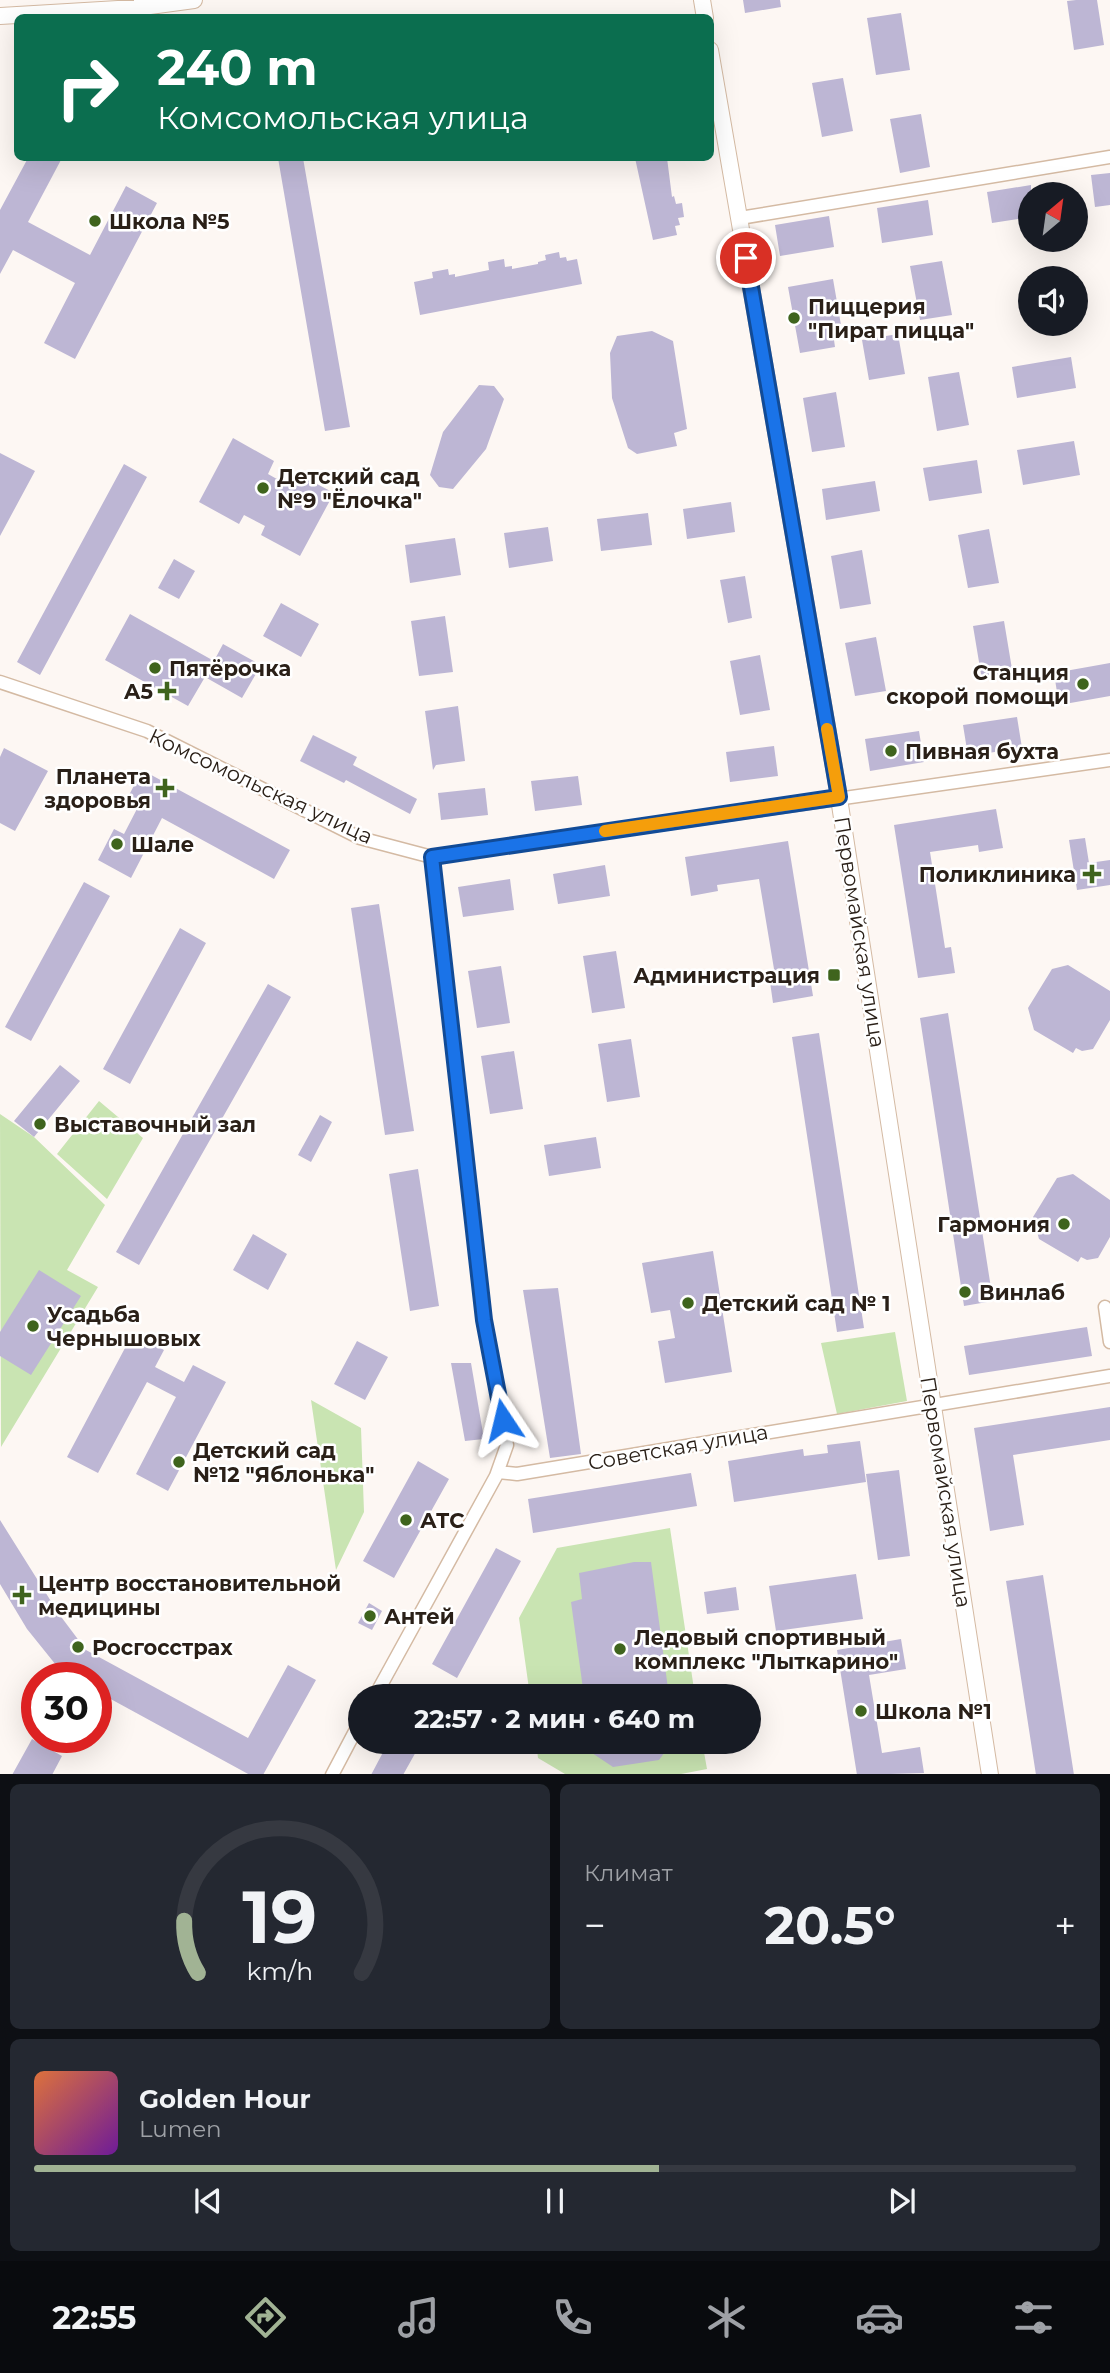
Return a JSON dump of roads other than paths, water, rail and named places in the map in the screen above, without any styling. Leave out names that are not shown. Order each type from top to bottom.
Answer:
[{"type":"street","points":[[34,14],[135,8],[194,0]]},
{"type":"street","name":"Первомайская улица","points":[[714,72],[839,797],[990,1774]]},
{"type":"street","points":[[740,218],[1110,157]]},
{"type":"street","name":"Комсомольская улица","points":[[0,682],[147,731],[360,838],[432,857],[1110,760]]},
{"type":"street","points":[[382,1684],[498,1472],[507,1445],[484,1320],[432,857]]},
{"type":"street","points":[[1105,1307],[1110,1342]]},
{"type":"street","name":"Советская улица","points":[[498,1472],[517,1474],[1110,1376]]},
{"type":"street","points":[[332,1774],[348,1744]]},
{"type":"place","name":"Школа №5","points":[[95,221]]},
{"type":"place","name":"Пиццерия \"Пират пицца\"","points":[[794,318]]},
{"type":"place","name":"Детский сад №9 \"Ёлочка\"","points":[[263,488]]},
{"type":"place","name":"Пятёрочка","points":[[155,668]]},
{"type":"place","name":"Станция скорой помощи","points":[[1083,684]]},
{"type":"place","name":"А5","points":[[167,691]]},
{"type":"place","name":"Пивная бухта","points":[[891,751]]},
{"type":"place","name":"Планета здоровья","points":[[165,788]]},
{"type":"place","name":"Шале","points":[[117,844]]},
{"type":"place","name":"Поликлиника","points":[[1092,874]]},
{"type":"place","name":"Администрация","points":[[834,975]]},
{"type":"place","name":"Выставочный зал","points":[[40,1124]]},
{"type":"place","name":"Гармония","points":[[1064,1224]]},
{"type":"place","name":"Винлаб","points":[[965,1292]]},
{"type":"place","name":"Детский сад № 1","points":[[688,1303]]},
{"type":"place","name":"Усадьба Чернышовых","points":[[33,1326]]},
{"type":"place","name":"Детский сад №12 \"Яблонька\"","points":[[179,1462]]},
{"type":"place","name":"АТС","points":[[406,1520]]},
{"type":"place","name":"Центр восстановительной медицины","points":[[22,1595]]},
{"type":"place","name":"Антей","points":[[370,1616]]},
{"type":"place","name":"Росгосстрах","points":[[78,1647]]},
{"type":"place","name":"Ледовый спортивный комплекс \"Лыткарино\"","points":[[620,1649]]},
{"type":"place","name":"Школа №1","points":[[861,1711]]}]
